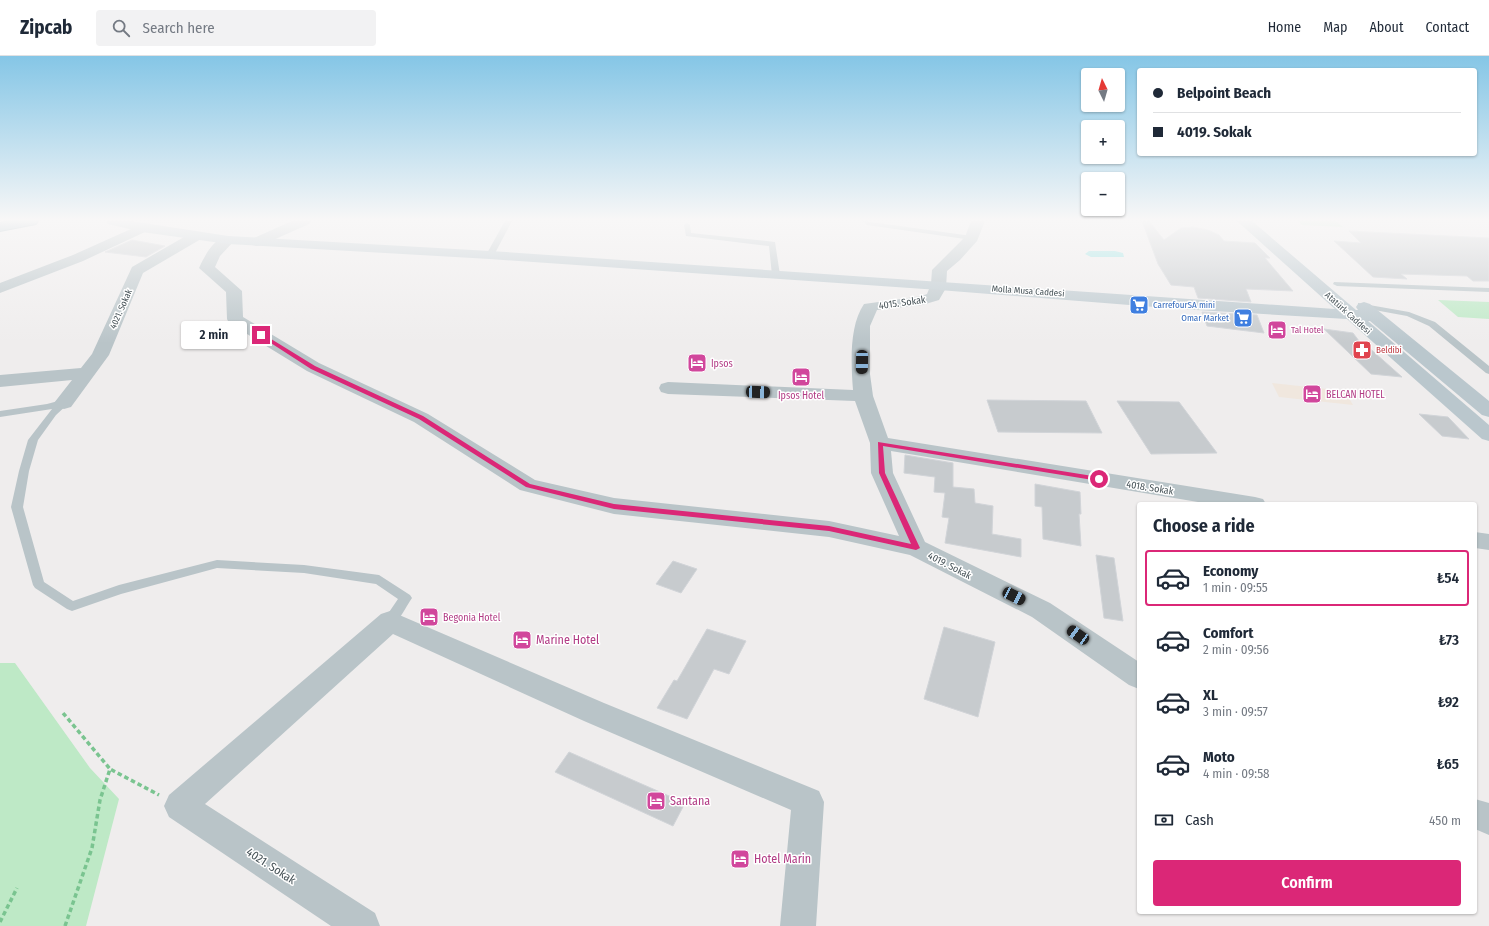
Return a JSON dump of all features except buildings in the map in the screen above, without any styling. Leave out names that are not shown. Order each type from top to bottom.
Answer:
[{"type":"street","points":[[0,288],[69,262]]},
{"type":"street","name":"4021. Sokak","points":[[64,403],[100,355],[137,270],[152,262]]},
{"type":"street","name":"4019. Sokak","points":[[209,262],[206,268],[234,291],[235,319],[313,367],[421,418],[528,485],[614,506],[829,529],[916,548],[1041,610],[1137,677]]},
{"type":"street","name":"Molla Musa Caddesi","points":[[589,262],[939,285],[1180,304],[1350,308]]},
{"type":"street","points":[[939,285],[940,270],[950,262]]},
{"type":"street","name":"Atatürk Caddesi","points":[[1293,262],[1350,308],[1489,436]]},
{"type":"street","name":"Atatürk Caddesi","points":[[1310,262],[1336,284],[1350,308],[1379,313],[1489,411]]},
{"type":"street","name":"4015. Sokak","points":[[916,548],[882,473],[880,443],[863,396],[861,374],[862,326],[870,306],[924,300],[932,297],[939,285]]},
{"type":"street","points":[[0,381],[86,373]]},
{"type":"street","points":[[668,388],[863,396]]},
{"type":"street","name":"4018. Sokak","points":[[880,443],[1243,502]]},
{"type":"street","points":[[1477,540],[1489,542]]},
{"type":"street","points":[[180,806],[390,620],[594,712],[808,802],[798,926]]},
{"type":"street","name":"4021. Sokak","points":[[180,806],[362,926]]},
{"type":"street","points":[[1477,815],[1489,819]]},
{"type":"lane","points":[[774,262],[776,274]]},
{"type":"lane","points":[[1336,284],[1489,290]]},
{"type":"lane","points":[[1379,313],[1409,314],[1432,324],[1489,371]]},
{"type":"lane","points":[[0,414],[48,407],[64,403]]},
{"type":"lane","points":[[64,403],[53,413],[34,440],[24,471],[17,507],[39,585],[72,606],[119,590],[217,564],[304,569],[379,580],[406,598],[390,620]]},
{"type":"path","points":[[63,713],[110,769],[180,806]]},
{"type":"path","points":[[65,926],[92,848],[100,800],[110,769]]},
{"type":"path","points":[[0,922],[17,888]]},
{"type":"green space","points":[[1438,300],[1489,302],[1489,319],[1458,317]]},
{"type":"green space","points":[[0,663],[15,663],[90,768],[119,799],[86,926],[0,926]]},
{"type":"sand","name":"BELCAN HOTEL","points":[[1272,383],[1345,391],[1353,405],[1279,397]]},
{"type":"place","name":"CarrefourSA mini","points":[[1139,305]]},
{"type":"place","name":"Omar Market","points":[[1243,318]]},
{"type":"place","name":"Tal Hotel","points":[[1277,330]]},
{"type":"place","name":"Beldibi","points":[[1362,350]]},
{"type":"place","name":"Ipsos","points":[[697,363]]},
{"type":"place","name":"Ipsos Hotel","points":[[801,377]]},
{"type":"place","name":"BELCAN HOTEL","points":[[1312,394]]},
{"type":"place","name":"Begonia Hotel","points":[[429,617]]},
{"type":"place","name":"Marine Hotel","points":[[522,640]]},
{"type":"place","name":"Santana","points":[[656,801]]},
{"type":"place","name":"Hotel Marin","points":[[740,859]]},
{"type":"route","points":[[261,335],[313,367],[421,418],[528,485],[614,506],[829,529],[916,548],[882,473],[880,443],[1099,479]]}]
